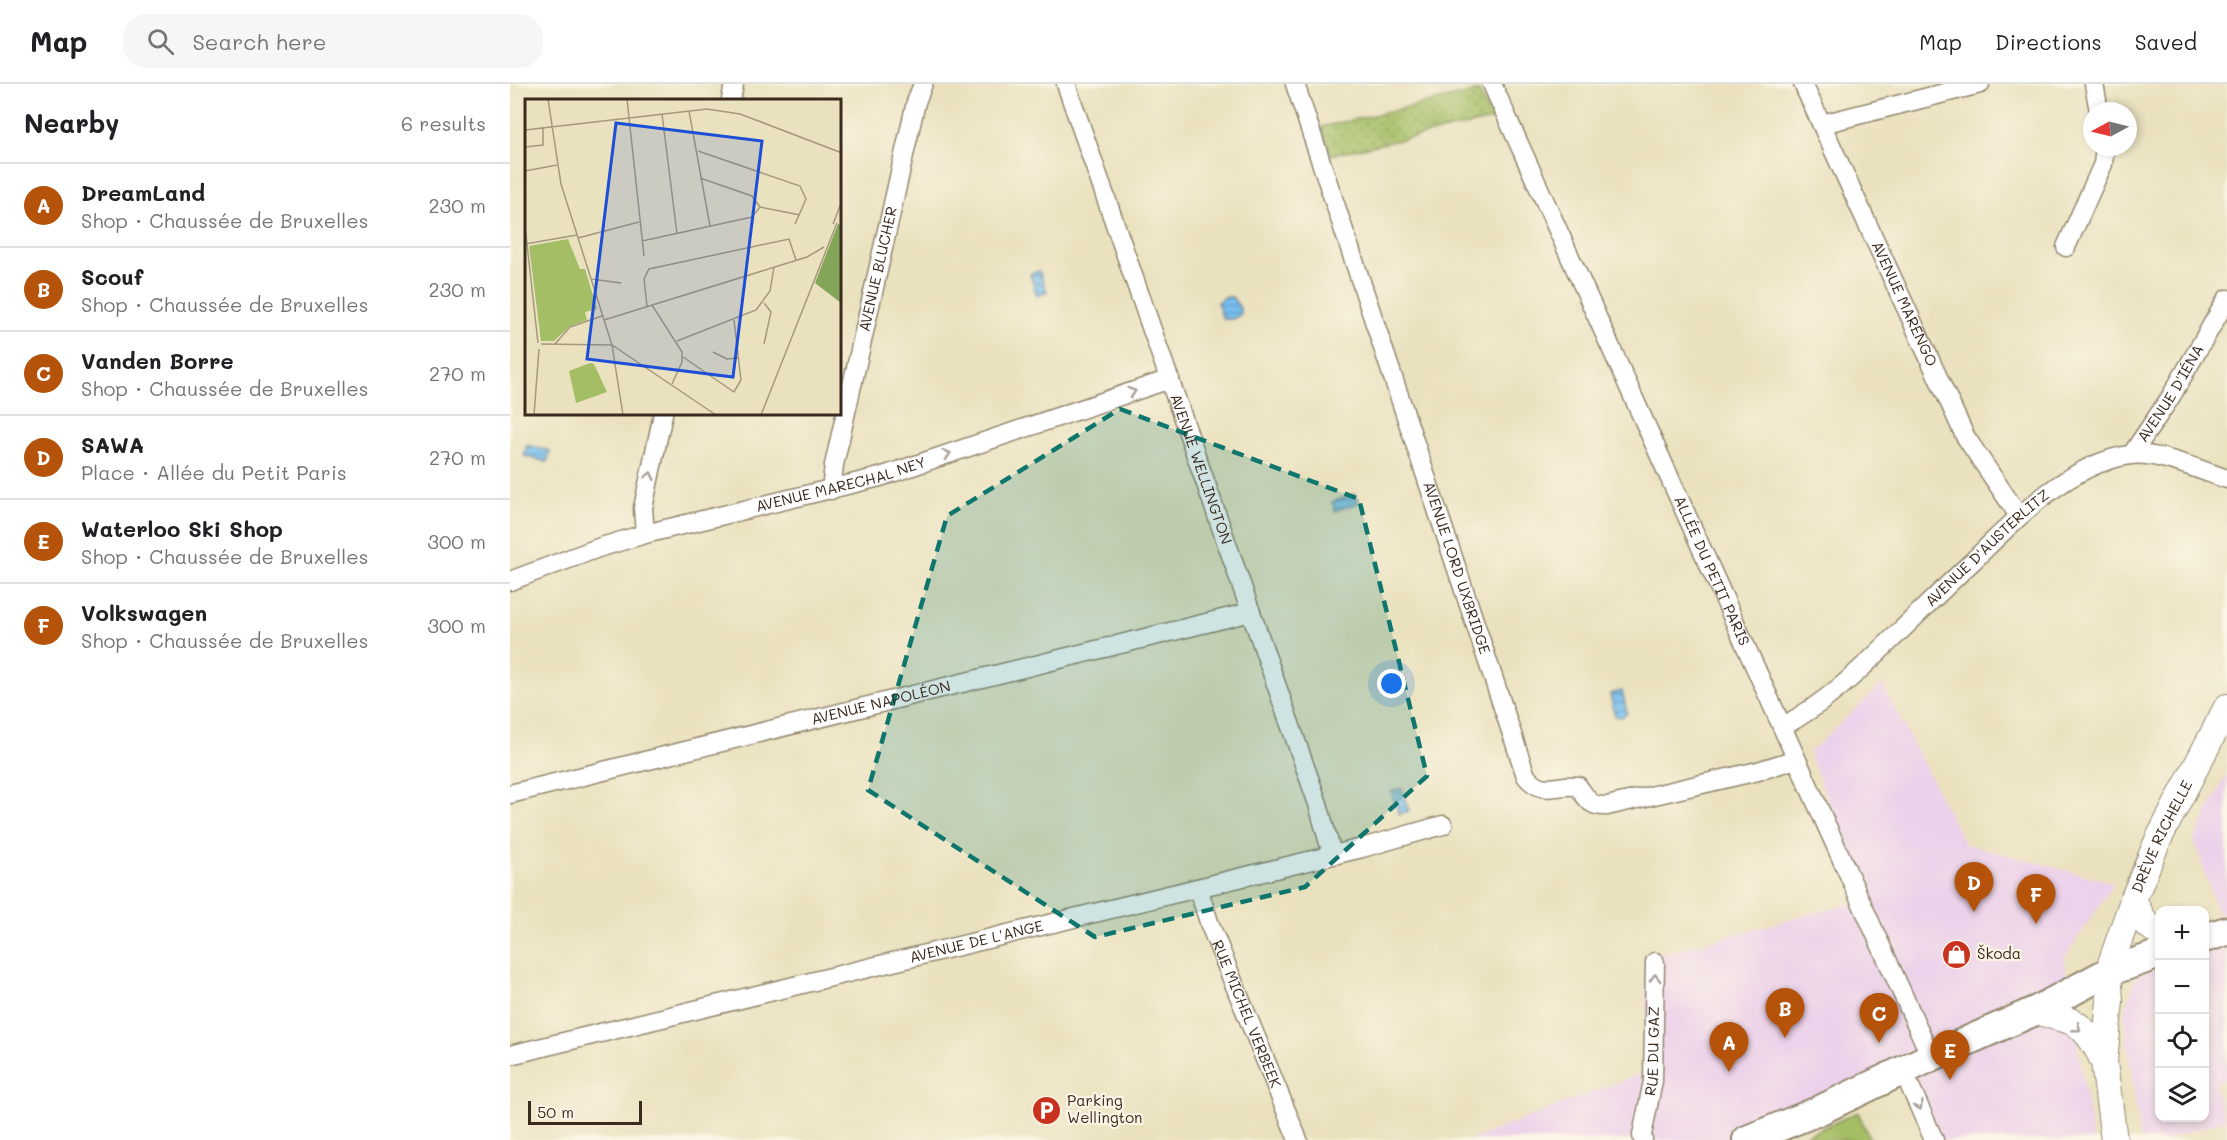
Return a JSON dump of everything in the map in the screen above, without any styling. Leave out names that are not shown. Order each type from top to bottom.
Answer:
[{"type":"main road","name":"DRÈVE RICHELLE","points":[[2108,972],[2133,900],[2171,813],[2227,707]]},
{"type":"main road","points":[[2133,900],[2145,922],[2155,930]]},
{"type":"main road","points":[[2209,937],[2227,931]]},
{"type":"main road","points":[[1747,1140],[1818,1112],[1931,1057],[2037,1010],[2108,972],[2155,956]]},
{"type":"main road","points":[[2108,972],[2110,1001],[2104,1062],[2114,1140]]},
{"type":"main road","points":[[2037,1010],[2048,1016],[2072,1022],[2095,1043],[2104,1062]]},
{"type":"street","points":[[731,99],[734,84]]},
{"type":"street","name":"AVENUE BLUCHER","points":[[831,489],[834,465],[916,102],[923,84]]},
{"type":"street","name":"AVENUE WELLINGTON","points":[[1066,84],[1318,804],[1332,854]]},
{"type":"street","name":"AVENUE LORD UXBRIDGE","points":[[1295,84],[1526,776],[1533,785],[1542,788],[1566,784],[1578,786],[1590,803],[1596,807],[1758,771],[1796,759]]},
{"type":"street","name":"ALLÉE DU PETIT PARIS","points":[[1492,84],[1931,1057]]},
{"type":"street","name":"AVENUE MARENGO","points":[[1803,84],[1965,436],[2019,516]]},
{"type":"street","points":[[1822,124],[1980,84]]},
{"type":"street","points":[[2094,84],[2097,102]]},
{"type":"street","points":[[2066,247],[2103,164],[2104,156]]},
{"type":"street","name":"AVENUE D'IÉNA","points":[[2132,454],[2170,398],[2227,299]]},
{"type":"street","name":"AVENUE MARECHAL NEY","points":[[510,581],[598,548],[645,534],[880,477],[1170,379]]},
{"type":"street","points":[[645,534],[643,508],[663,416]]},
{"type":"street","name":"AVENUE D'AUSTERLITZ","points":[[1782,727],[1800,718],[1841,688],[2019,516],[2066,482],[2093,466],[2132,454],[2165,459],[2227,479]]},
{"type":"street","name":"AVENUE NAPOLÉON","points":[[510,794],[1251,612]]},
{"type":"street","name":"AVENUE DE L'ANGE","points":[[510,1054],[1198,888],[1443,825]]},
{"type":"street","name":"RUE MICHEL VERBEEK","points":[[1198,888],[1210,925],[1298,1140]]},
{"type":"street","name":"RUE DU GAZ","points":[[1643,1140],[1642,1135],[1653,1081],[1655,962]]},
{"type":"street","points":[[1905,1071],[1934,1140]]},
{"type":"highlighted area","points":[[1120,409],[1359,499],[1427,776],[1305,887],[1095,937],[868,790],[947,516]]},
{"type":"shaded area","points":[[1882,684],[1965,844],[2114,883],[2064,959],[2093,1140],[1930,1140],[1897,1063],[1730,1140],[1470,1140],[1649,1070],[1644,959],[1867,899],[1809,753]]},
{"type":"shaded area","points":[[2227,774],[2227,921],[2217,911],[2194,839]]},
{"type":"shaded area","points":[[2227,943],[2227,1077],[2214,1085],[2226,1119],[2165,1140],[2140,1140],[2124,1013],[2136,976],[2155,969],[2155,1122],[2209,1122],[2209,950]]},
{"type":"green space","points":[[1479,91],[1492,120],[1331,155],[1321,127]]},
{"type":"green space","points":[[1858,1112],[1870,1140],[1796,1140]]},
{"type":"water","points":[[1039,271],[1047,292],[1037,296],[1030,274]]},
{"type":"water","points":[[1225,297],[1232,297],[1240,308],[1241,315],[1232,319],[1223,319],[1217,302]]},
{"type":"water","points":[[527,445],[550,451],[547,462],[524,456]]},
{"type":"water","points":[[1355,494],[1358,503],[1335,511],[1332,502]]},
{"type":"water","points":[[1622,691],[1627,713],[1622,717],[1615,716],[1610,694]]},
{"type":"water","points":[[1401,788],[1409,811],[1399,814],[1391,792]]},
{"type":"place","name":"SAWA","points":[[1974,912]]},
{"type":"place","name":"Volkswagen","points":[[2036,924]]},
{"type":"place","name":"Škoda","points":[[1956,954]]},
{"type":"place","name":"Scouf","points":[[1785,1038]]},
{"type":"place","name":"Vanden Borre","points":[[1879,1043]]},
{"type":"place","name":"DreamLand","points":[[1729,1072]]},
{"type":"place","name":"Waterloo Ski Shop","points":[[1950,1080]]},
{"type":"place","name":"Parking Wellington","points":[[1046,1110]]}]
